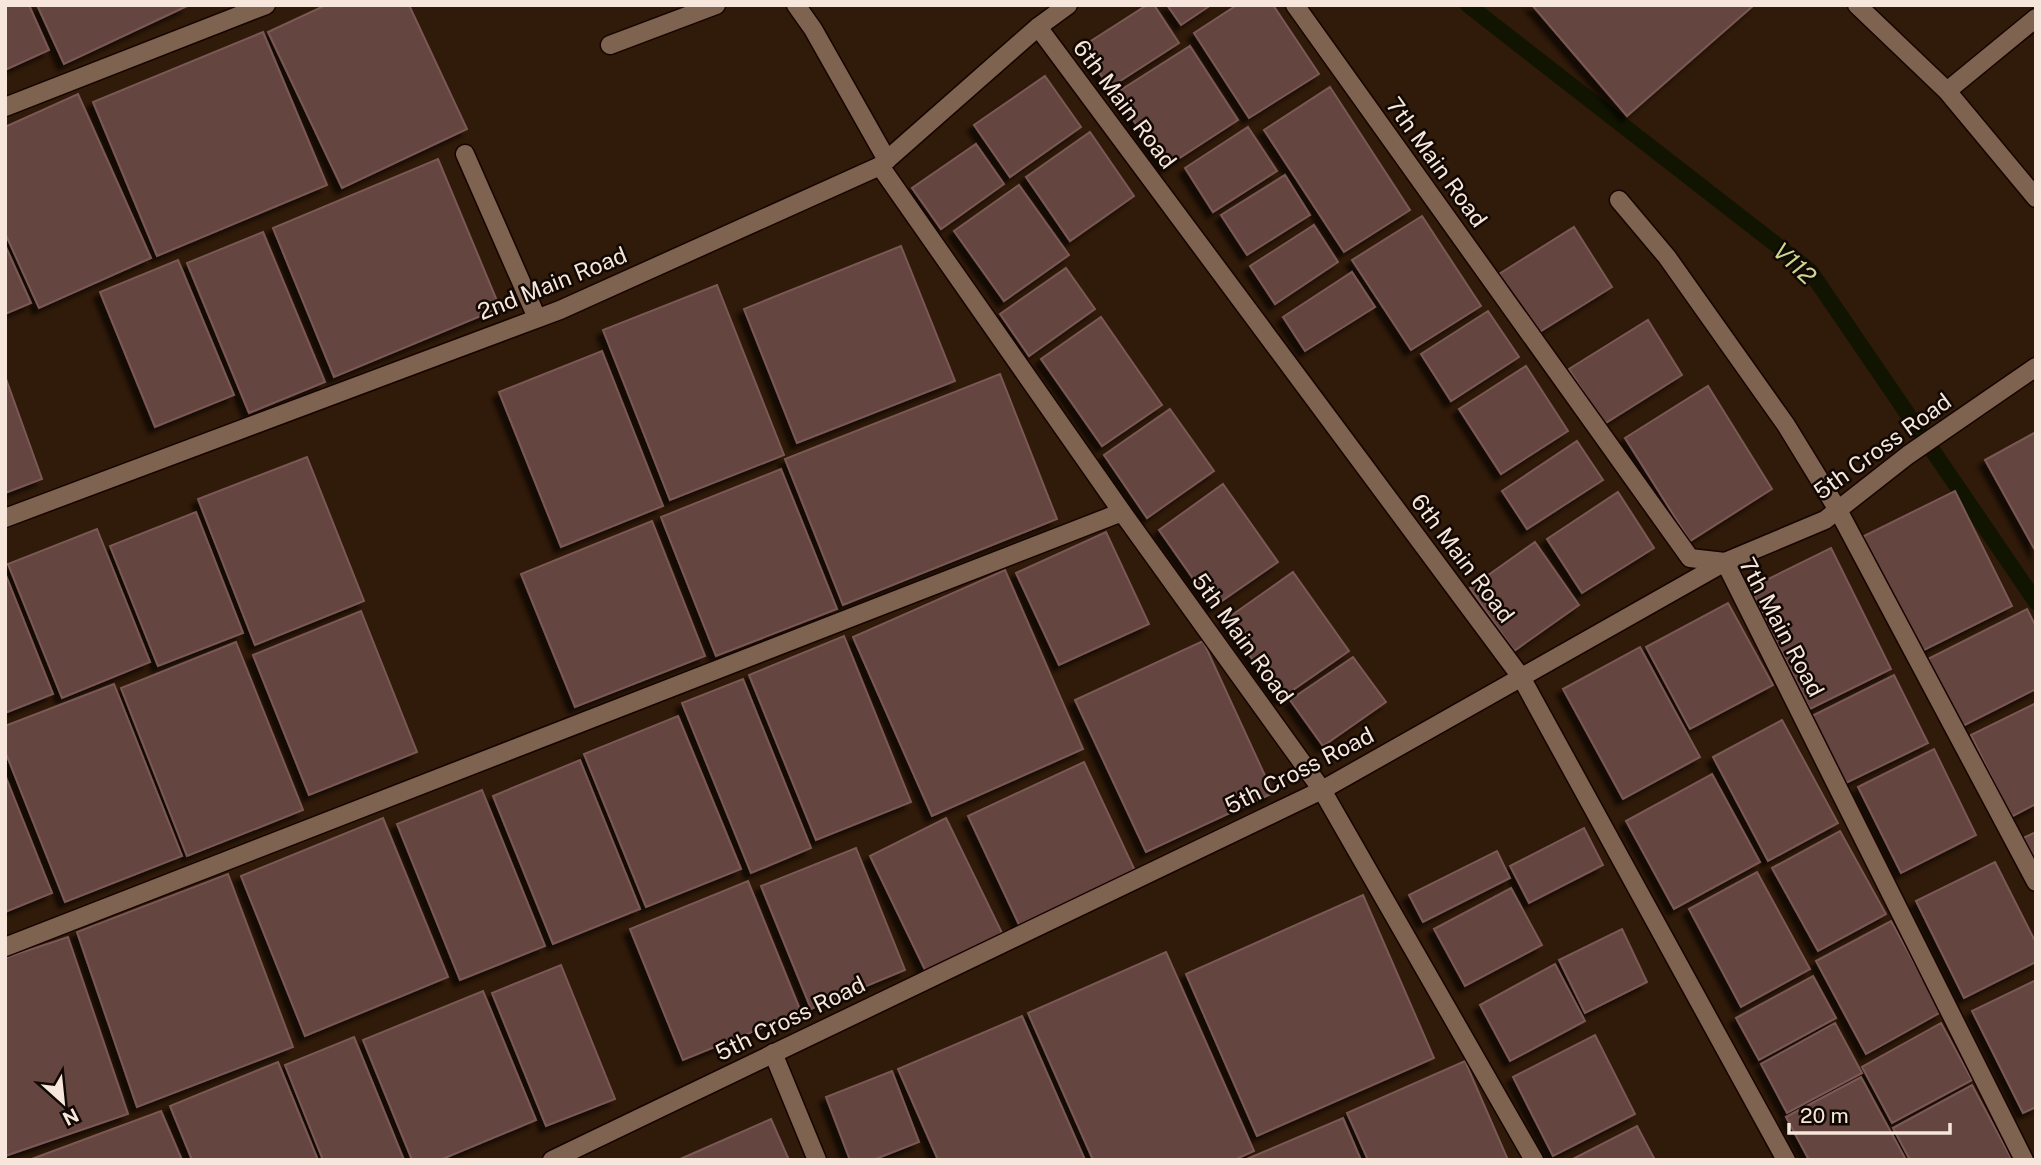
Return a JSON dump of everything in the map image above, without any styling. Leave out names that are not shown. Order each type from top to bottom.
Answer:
[{"type":"street","points":[[5,107],[266,5]]},
{"type":"street","points":[[610,45],[716,5]]},
{"type":"street","name":"5th Main Road","points":[[796,5],[813,29],[884,163],[1122,512],[1322,790],[1534,1160]]},
{"type":"street","name":"2nd Main Road","points":[[5,518],[560,310],[884,163],[1038,27],[1068,5]]},
{"type":"street","points":[[1857,5],[1947,91],[2036,198]]},
{"type":"street","name":"7th Main Road","points":[[1296,6],[1690,558],[1725,562],[2024,1160]]},
{"type":"street","points":[[1947,91],[2036,18]]},
{"type":"street","name":"6th Main Road","points":[[1038,27],[1521,677],[1786,1160]]},
{"type":"street","points":[[465,154],[537,318]]},
{"type":"street","points":[[1619,200],[1667,257],[1786,425],[1838,510],[2036,881]]},
{"type":"street","name":"5th Cross Road","points":[[552,1160],[1322,790],[1725,562],[1825,520],[1908,455],[2034,369]]},
{"type":"street","points":[[5,947],[1122,512]]},
{"type":"street","points":[[774,1053],[817,1160]]},
{"type":"building","points":[[5,5],[29,5],[49,50],[5,70]]},
{"type":"building","points":[[37,5],[187,5],[187,6],[64,64]]},
{"type":"building","points":[[326,5],[409,5],[467,129],[342,188],[268,32]]},
{"type":"building","points":[[1147,5],[1154,5],[1179,43],[1109,88],[1083,46]]},
{"type":"building","points":[[1167,5],[1211,5],[1181,25]]},
{"type":"building","points":[[1237,5],[1273,5],[1319,74],[1249,118],[1194,33]]},
{"type":"building","points":[[1532,5],[1754,5],[1627,116]]},
{"type":"building","points":[[263,32],[327,185],[157,256],[93,102]]},
{"type":"building","points":[[1190,46],[1238,120],[1164,168],[1116,93]]},
{"type":"building","points":[[1045,76],[1081,127],[1010,177],[974,125]]},
{"type":"building","points":[[1330,87],[1410,210],[1344,252],[1264,130]]},
{"type":"building","points":[[78,94],[151,258],[39,308],[5,233],[5,127]]},
{"type":"building","points":[[1248,127],[1277,171],[1213,212],[1185,168]]},
{"type":"building","points":[[1090,132],[1134,196],[1070,241],[1026,177]]},
{"type":"building","points":[[976,144],[1004,184],[941,229],[912,188]]},
{"type":"building","points":[[438,159],[500,308],[334,377],[273,228]]},
{"type":"building","points":[[1285,175],[1310,215],[1247,255],[1221,215]]},
{"type":"building","points":[[1019,185],[1069,255],[1004,301],[954,231]]},
{"type":"building","points":[[1422,216],[1481,306],[1411,350],[1352,260]]},
{"type":"building","points":[[1314,225],[1338,262],[1275,304],[1250,266]]},
{"type":"building","points":[[1574,227],[1612,287],[1536,334],[1499,274]]},
{"type":"building","points":[[263,232],[325,382],[249,413],[187,263]]},
{"type":"building","points":[[5,245],[31,303],[5,314]]},
{"type":"building","points":[[901,246],[955,381],[797,443],[744,309]]},
{"type":"building","points":[[178,260],[234,395],[155,427],[100,292]]},
{"type":"building","points":[[1066,268],[1095,309],[1029,356],[1000,314]]},
{"type":"building","points":[[1352,272],[1375,307],[1305,351],[1283,317]]},
{"type":"building","points":[[717,285],[784,455],[670,500],[603,330]]},
{"type":"building","points":[[1488,311],[1519,357],[1451,401],[1421,354]]},
{"type":"building","points":[[1101,317],[1162,405],[1102,446],[1041,359]]},
{"type":"building","points":[[1648,320],[1682,375],[1604,424],[1569,369]]},
{"type":"building","points":[[602,351],[663,506],[561,547],[499,392]]},
{"type":"building","points":[[1526,366],[1568,431],[1501,474],[1459,409]]},
{"type":"building","points":[[1000,374],[1057,519],[843,605],[785,459]]},
{"type":"building","points":[[5,376],[42,479],[5,493]]},
{"type":"building","points":[[1708,386],[1772,489],[1690,541],[1625,438]]},
{"type":"building","points":[[1170,409],[1214,471],[1147,518],[1104,455]]},
{"type":"building","points":[[2036,432],[2036,552],[1985,460]]},
{"type":"building","points":[[1577,441],[1603,480],[1527,529],[1502,491]]},
{"type":"building","points":[[307,457],[364,601],[255,645],[198,499]]},
{"type":"building","points":[[781,469],[837,609],[716,656],[661,517]]},
{"type":"building","points":[[1223,484],[1278,562],[1213,607],[1159,530]]},
{"type":"building","points":[[1955,491],[2012,606],[1916,654],[1858,539]]},
{"type":"building","points":[[1618,492],[1654,548],[1582,593],[1547,539]]},
{"type":"building","points":[[196,512],[243,633],[158,666],[110,546]]},
{"type":"building","points":[[652,521],[705,656],[575,707],[521,574]]},
{"type":"building","points":[[97,529],[150,662],[62,698],[8,564]]},
{"type":"building","points":[[1106,532],[1149,624],[1059,665],[1016,573]]},
{"type":"building","points":[[1535,542],[1579,605],[1514,651],[1470,588]]},
{"type":"building","points":[[1831,548],[1891,669],[1810,709],[1750,588]]},
{"type":"building","points":[[1005,570],[1083,749],[932,816],[853,637]]},
{"type":"building","points":[[1293,572],[1349,651],[1280,699],[1225,620]]},
{"type":"building","points":[[5,573],[53,694],[5,713]]},
{"type":"building","points":[[1728,603],[1773,685],[1690,729],[1646,647]]},
{"type":"building","points":[[2027,609],[2036,627],[2036,689],[1959,728],[1926,660]]},
{"type":"building","points":[[361,611],[417,752],[309,795],[253,655]]},
{"type":"building","points":[[844,636],[911,802],[816,840],[749,675]]},
{"type":"building","points":[[1203,641],[1273,793],[1146,852],[1075,700]]},
{"type":"building","points":[[236,642],[303,810],[187,856],[121,688]]},
{"type":"building","points":[[1640,647],[1700,757],[1623,799],[1563,689]]},
{"type":"building","points":[[1353,657],[1386,702],[1323,746],[1290,700]]},
{"type":"building","points":[[1894,675],[1928,743],[1846,783],[1812,716]]},
{"type":"building","points":[[743,679],[811,848],[751,873],[682,703]]},
{"type":"building","points":[[114,684],[182,856],[65,902],[5,751],[5,726]]},
{"type":"building","points":[[2036,703],[2036,804],[2011,817],[1971,735]]},
{"type":"building","points":[[678,716],[741,869],[646,907],[584,754]]},
{"type":"building","points":[[1782,720],[1838,823],[1768,861],[1713,757]]},
{"type":"building","points":[[1934,749],[1976,835],[1901,873],[1858,787]]},
{"type":"building","points":[[580,760],[640,909],[553,944],[493,796]]},
{"type":"building","points":[[1084,762],[1137,875],[1021,929],[968,816]]},
{"type":"building","points":[[1712,774],[1760,862],[1674,909],[1626,821]]},
{"type":"building","points":[[5,775],[52,893],[5,912]]},
{"type":"building","points":[[482,790],[545,946],[460,980],[397,824]]},
{"type":"building","points":[[383,818],[448,977],[305,1036],[241,876]]},
{"type":"building","points":[[946,818],[1003,935],[926,972],[870,856]]},
{"type":"building","points":[[1584,828],[1603,865],[1529,903],[1510,866]]},
{"type":"building","points":[[1840,831],[1886,914],[1818,951],[1772,868]]},
{"type":"building","points":[[2036,832],[2036,863],[2023,838]]},
{"type":"building","points":[[856,848],[905,970],[811,1009],[761,886]]},
{"type":"building","points":[[1497,851],[1510,878],[1423,922],[1409,895]]},
{"type":"building","points":[[1995,862],[2036,943],[2036,962],[1964,998],[1916,901]]},
{"type":"building","points":[[1757,872],[1810,969],[1741,1007],[1689,909]]},
{"type":"building","points":[[228,874],[293,1047],[137,1107],[77,932]]},
{"type":"building","points":[[748,881],[801,1012],[683,1060],[630,929]]},
{"type":"building","points":[[1511,888],[1542,945],[1465,986],[1434,929]]},
{"type":"building","points":[[1363,895],[1434,1058],[1257,1136],[1186,974]]},
{"type":"building","points":[[1891,921],[1941,1012],[1866,1054],[1816,961]]},
{"type":"building","points":[[1622,929],[1647,982],[1585,1013],[1559,960]]},
{"type":"building","points":[[68,937],[128,1114],[5,1156],[5,958]]},
{"type":"building","points":[[1166,952],[1254,1151],[1234,1160],[1093,1160],[1028,1013]]},
{"type":"building","points":[[1555,964],[1585,1021],[1510,1061],[1480,1005]]},
{"type":"building","points":[[561,965],[615,1099],[546,1126],[492,993]]},
{"type":"building","points":[[1813,976],[1836,1018],[1759,1060],[1736,1018]]},
{"type":"building","points":[[2036,980],[2036,1107],[2023,1113],[1972,1011]]},
{"type":"building","points":[[483,991],[536,1120],[440,1160],[412,1160],[363,1040]]},
{"type":"building","points":[[1022,1016],[1085,1160],[938,1160],[898,1069]]},
{"type":"building","points":[[1835,1023],[1862,1073],[1787,1113],[1761,1064]]},
{"type":"building","points":[[1941,1023],[1972,1080],[1892,1123],[1862,1067]]},
{"type":"building","points":[[1595,1035],[1635,1114],[1553,1156],[1513,1077]]},
{"type":"building","points":[[354,1037],[404,1160],[323,1160],[285,1065]]},
{"type":"building","points":[[1465,1061],[1508,1160],[1368,1160],[1347,1113]]},
{"type":"building","points":[[278,1062],[318,1160],[192,1160],[170,1106]]},
{"type":"building","points":[[892,1071],[919,1142],[873,1160],[850,1160],[826,1097]]},
{"type":"building","points":[[1861,1077],[1906,1160],[1809,1160],[1786,1117]]},
{"type":"building","points":[[1972,1085],[2012,1160],[1910,1160],[1893,1128]]},
{"type":"building","points":[[161,1111],[182,1160],[29,1160]]},
{"type":"building","points":[[1343,1118],[1361,1160],[1247,1159]]},
{"type":"building","points":[[771,1119],[789,1160],[678,1160]]},
{"type":"building","points":[[1637,1126],[1655,1160],[1571,1160]]},
{"type":"waterway","name":"V112","points":[[1468,5],[1810,271],[2036,602]]}]
